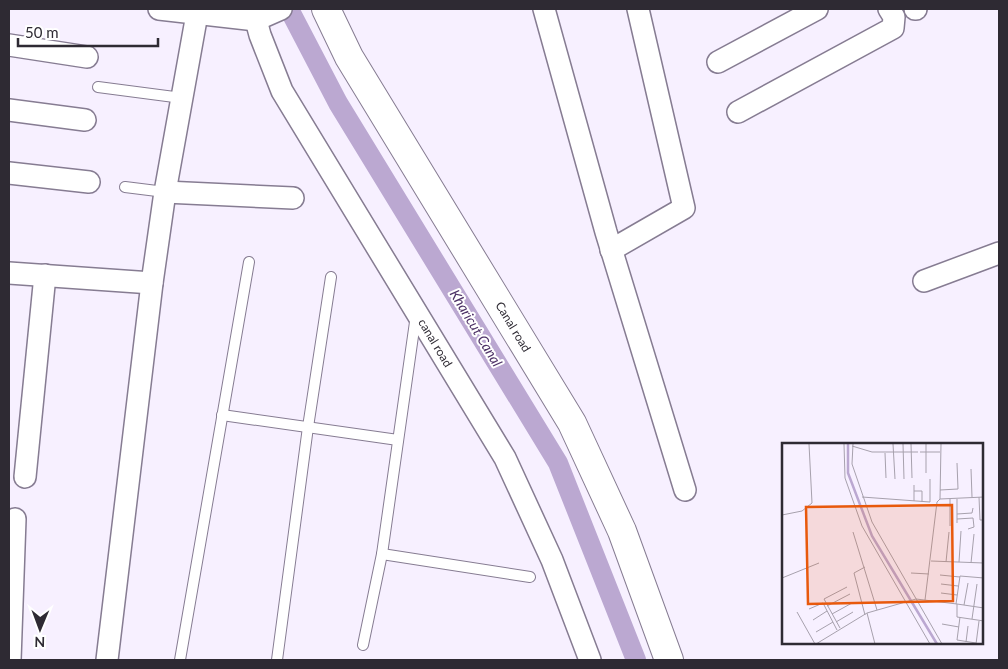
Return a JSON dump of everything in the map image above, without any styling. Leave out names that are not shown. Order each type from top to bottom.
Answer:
[{"type":"street","points":[[159,9],[255,21],[281,9]]},
{"type":"street","name":"Canal road","points":[[326,9],[350,57],[572,423],[622,531],[668,660]]},
{"type":"street","points":[[544,9],[611,250],[685,490]]},
{"type":"street","points":[[611,250],[684,208],[638,9]]},
{"type":"street","points":[[718,62],[818,9]]},
{"type":"street","points":[[738,112],[893,28],[894,17],[889,9]]},
{"type":"street","points":[[107,660],[152,283],[165,192],[197,14]]},
{"type":"street","name":"canal road","points":[[255,21],[282,90],[505,458],[552,560],[590,660]]},
{"type":"street","points":[[9,45],[87,57]]},
{"type":"street","points":[[9,110],[86,120]]},
{"type":"street","points":[[9,173],[89,182]]},
{"type":"street","points":[[165,192],[293,198]]},
{"type":"street","points":[[924,281],[999,252]]},
{"type":"street","points":[[9,272],[152,283]]},
{"type":"street","points":[[25,477],[45,275]]},
{"type":"street","points":[[10,660],[15,519]]},
{"type":"lane","points":[[98,87],[182,98]]},
{"type":"lane","points":[[126,187],[165,192]]},
{"type":"lane","points":[[180,660],[249,262]]},
{"type":"lane","points":[[277,660],[308,427],[331,277]]},
{"type":"lane","points":[[363,645],[382,554],[416,312]]},
{"type":"lane","points":[[222,415],[398,440]]},
{"type":"lane","points":[[382,554],[530,577]]},
{"type":"waterway","name":"Kharicut Canal","points":[[289,9],[338,103],[558,463],[636,660]]}]
